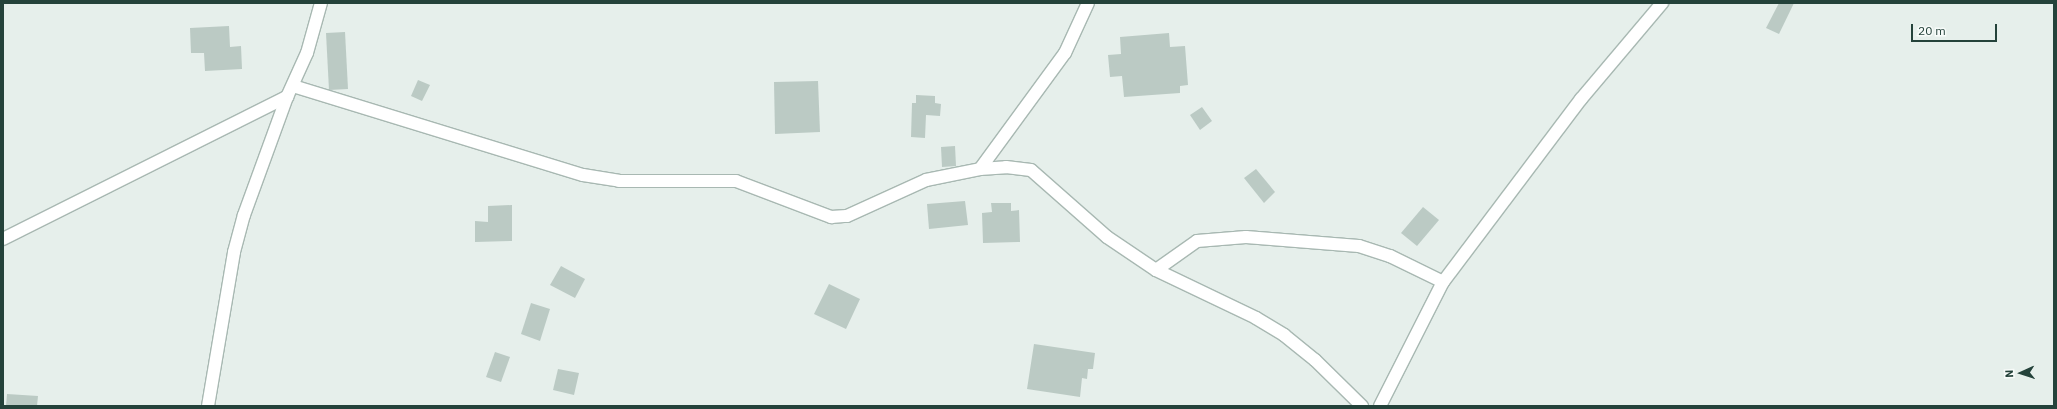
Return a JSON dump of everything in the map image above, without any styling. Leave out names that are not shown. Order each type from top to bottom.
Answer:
[{"type":"street","points":[[208,406],[234,252],[246,208],[287,97],[293,86],[321,3]]},
{"type":"street","points":[[980,169],[1065,53],[1088,3]]},
{"type":"street","points":[[1380,406],[1443,282],[1581,99],[1662,3]]},
{"type":"street","points":[[293,86],[583,175],[619,180],[736,181],[831,217],[847,216],[926,180],[980,169],[1022,168],[1037,174],[1107,238],[1156,270],[1273,328],[1315,360],[1362,406]]},
{"type":"street","points":[[3,239],[287,97]]},
{"type":"street","points":[[1156,270],[1196,241],[1246,237],[1359,246],[1390,256],[1443,282]]},
{"type":"building","points":[[1779,3],[1794,3],[1779,34],[1766,28]]},
{"type":"building","points":[[229,26],[230,47],[241,46],[242,69],[205,71],[204,53],[191,53],[190,28]]},
{"type":"building","points":[[345,32],[348,89],[329,90],[326,33]]},
{"type":"building","points":[[1169,33],[1170,47],[1185,46],[1188,85],[1180,86],[1180,93],[1124,97],[1122,76],[1110,77],[1108,55],[1121,54],[1120,37]]},
{"type":"building","points":[[418,80],[430,85],[422,101],[411,96]]},
{"type":"building","points":[[818,81],[820,132],[775,134],[774,82]]},
{"type":"building","points":[[916,95],[935,96],[935,103],[941,104],[940,116],[926,115],[925,138],[911,137],[912,103],[916,103]]},
{"type":"building","points":[[1202,107],[1212,121],[1200,130],[1190,115]]},
{"type":"building","points":[[955,146],[956,166],[942,167],[941,147]]},
{"type":"building","points":[[1256,169],[1275,192],[1264,203],[1244,178]]},
{"type":"building","points":[[965,201],[968,225],[929,229],[927,204]]},
{"type":"building","points":[[991,203],[1011,203],[1011,211],[1019,210],[1020,242],[983,243],[982,213],[992,212]]},
{"type":"building","points":[[512,205],[512,241],[475,242],[475,221],[488,222],[488,206]]},
{"type":"building","points":[[1423,207],[1439,220],[1417,246],[1401,233]]},
{"type":"building","points":[[561,266],[585,279],[575,298],[550,285]]},
{"type":"building","points":[[829,284],[860,299],[846,329],[814,314]]},
{"type":"building","points":[[531,303],[550,309],[540,341],[521,334]]},
{"type":"building","points":[[1034,344],[1095,353],[1093,369],[1088,369],[1087,379],[1082,378],[1080,397],[1027,389]]},
{"type":"building","points":[[495,352],[510,357],[501,382],[486,377]]},
{"type":"building","points":[[558,369],[579,373],[574,395],[553,390]]},
{"type":"building","points":[[7,394],[38,396],[37,406],[6,406]]}]
